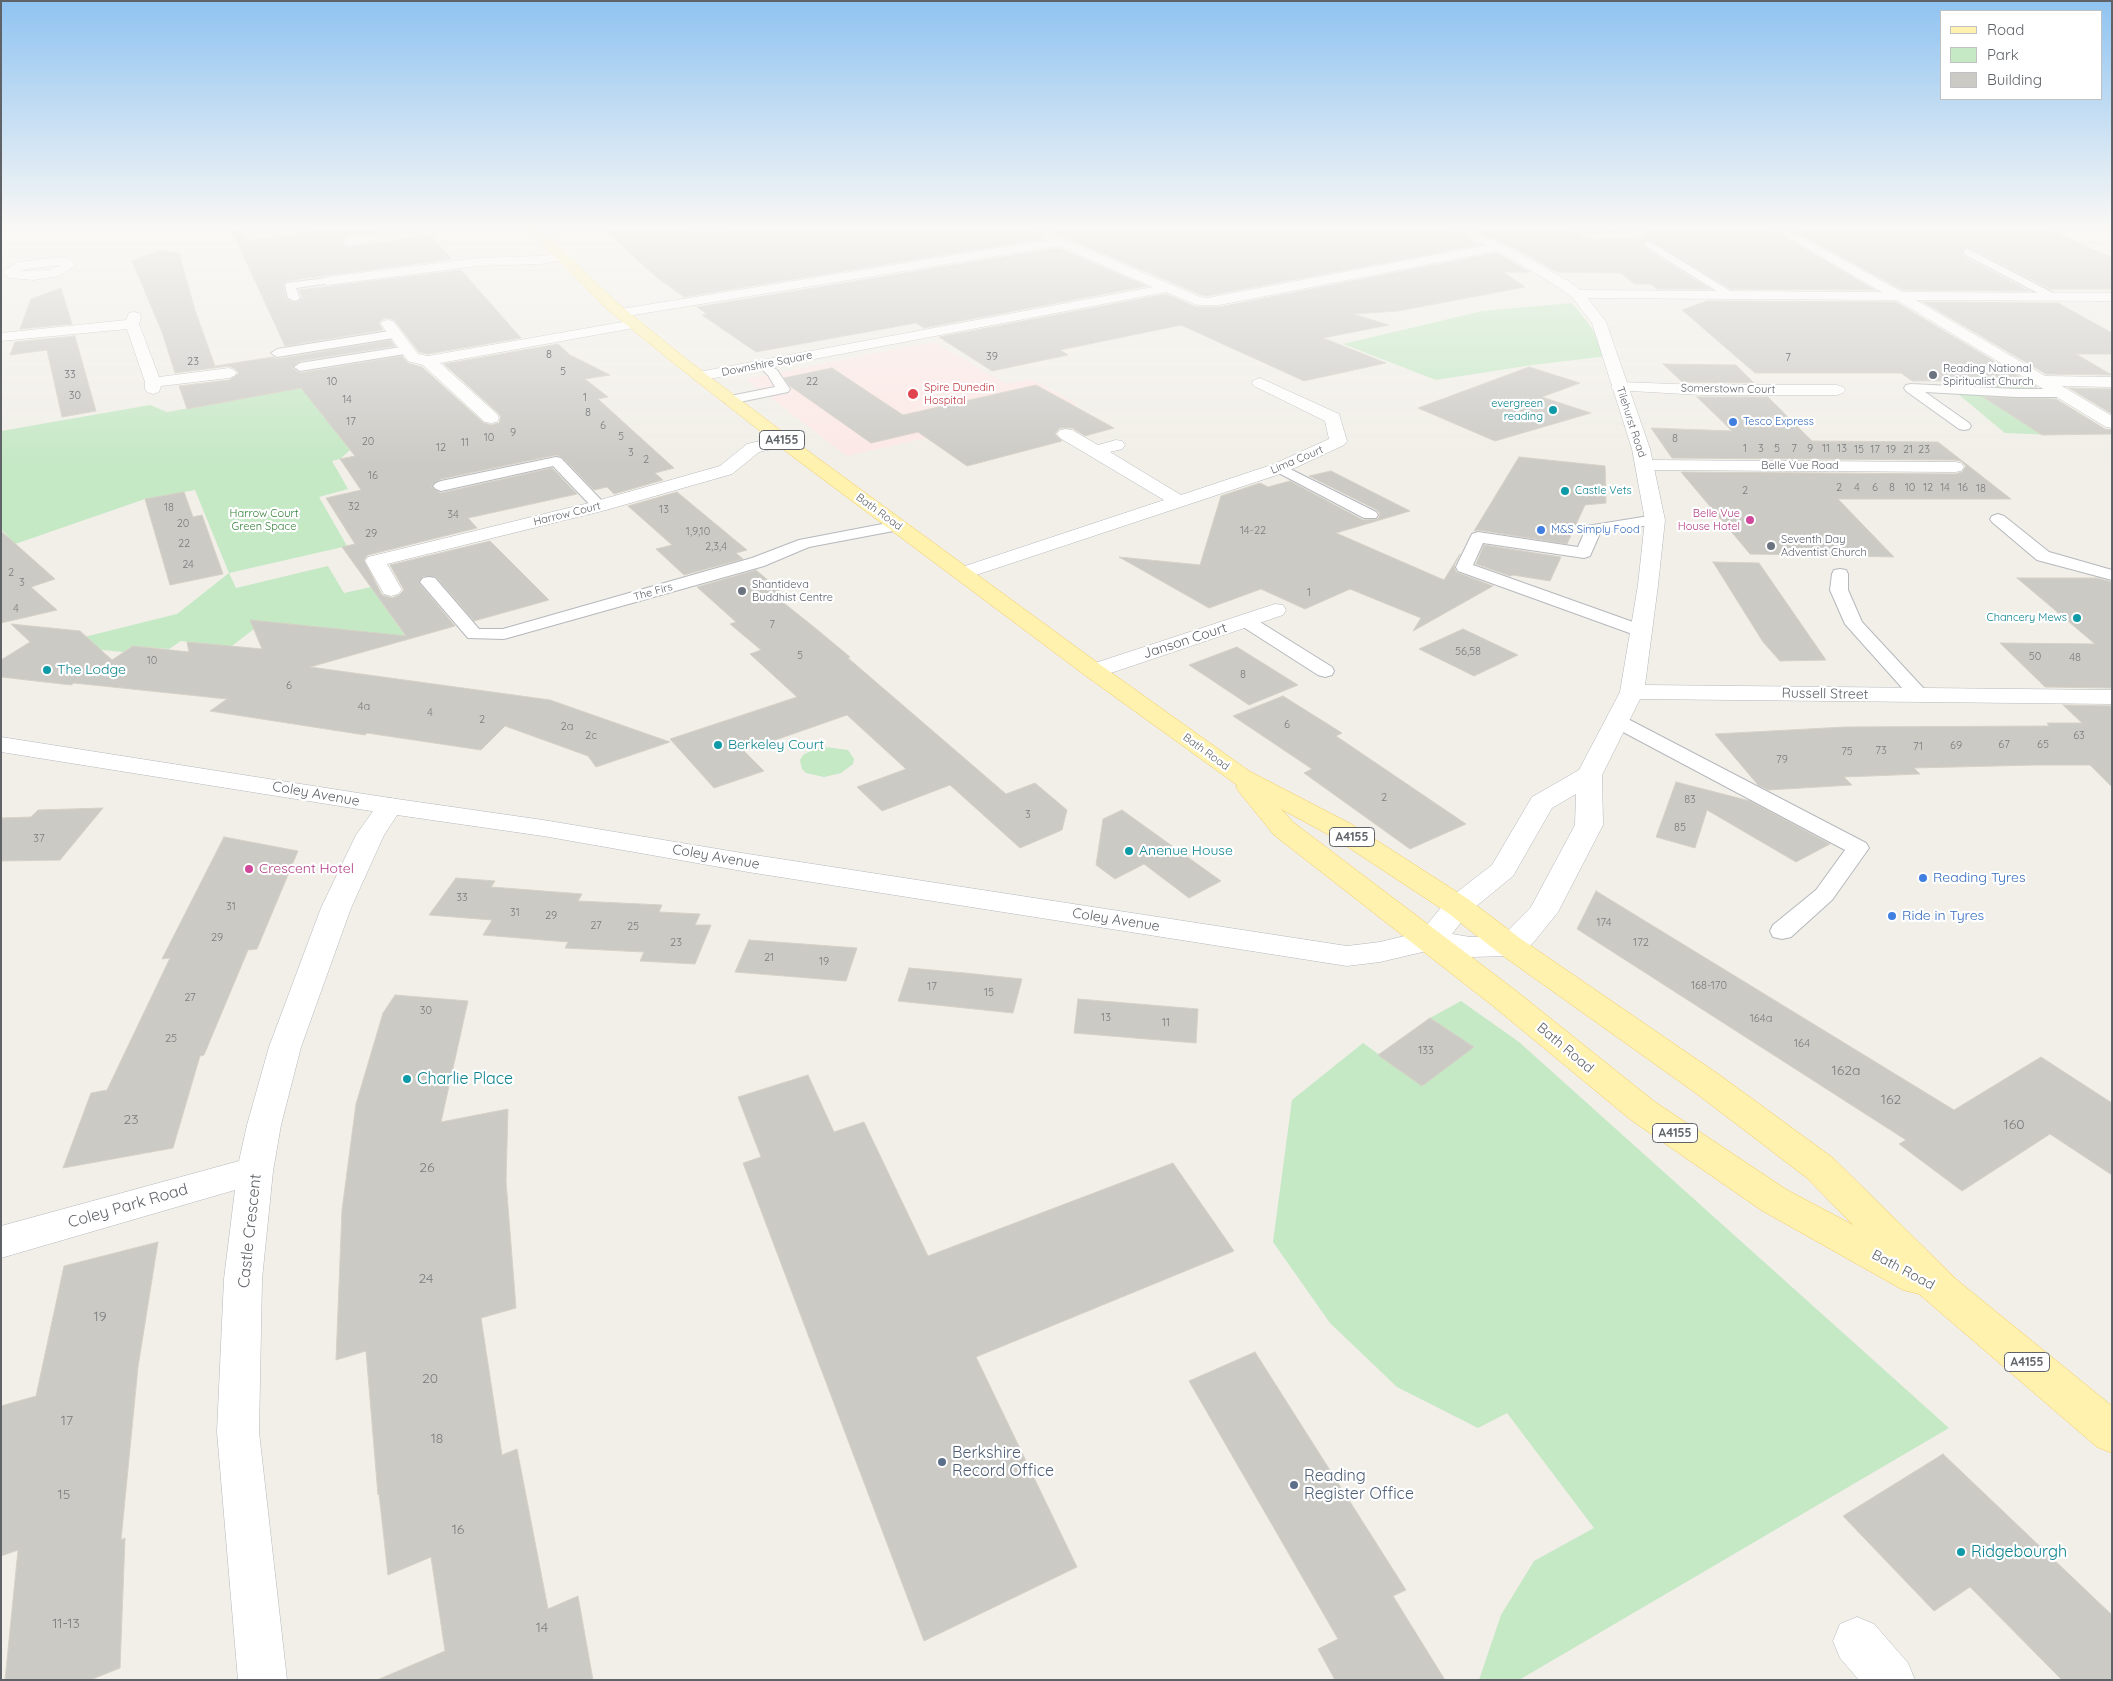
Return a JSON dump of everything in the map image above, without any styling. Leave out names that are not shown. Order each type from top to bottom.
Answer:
[{"type":"main road","name":"Bath Road","points":[[615,307],[783,441],[1240,776],[1341,830],[1458,906],[1510,946],[1682,1066],[1820,1168],[1943,1292]]},
{"type":"main road","name":"Bath Road","points":[[1240,776],[1284,829],[1431,940],[1643,1111],[1774,1200],[1943,1292]]},
{"type":"main road","name":"A4155","points":[[1943,1292],[2112,1433]]},
{"type":"street","points":[[392,329],[413,358],[428,361],[627,319],[692,307]]},
{"type":"street","name":"Downshire Square","points":[[699,376],[1065,307]]},
{"type":"street","name":"Tilehurst Road","points":[[1588,307],[1599,322],[1641,449],[1655,520],[1632,692]]},
{"type":"street","points":[[1919,307],[2112,423]]},
{"type":"street","points":[[1,337],[133,320],[153,386],[229,372]]},
{"type":"street","points":[[428,361],[491,418]]},
{"type":"street","points":[[2044,381],[2112,382]]},
{"type":"street","name":"Lima Court","points":[[962,573],[1280,468],[1338,442],[1333,418],[1260,383]]},
{"type":"street","name":"Somerstown Court","points":[[1619,387],[1702,390],[1837,390]]},
{"type":"street","points":[[1284,394],[1307,388]]},
{"type":"street","points":[[1066,434],[1180,502]]},
{"type":"street","name":"Harrow Court","points":[[391,590],[375,561],[599,506],[726,470],[753,448],[783,441]]},
{"type":"street","points":[[1096,451],[1116,445]]},
{"type":"street","name":"Belle Vue Road","points":[[1644,465],[1955,467]]},
{"type":"street","name":"Janson Court","points":[[1094,670],[1275,610]]},
{"type":"street","points":[[1589,775],[1541,803],[1503,870],[1458,906],[1431,940],[1470,948],[1510,946],[1522,936],[1543,912],[1589,825],[1589,775],[1632,692]]},
{"type":"street","name":"Russell Street","points":[[1632,692],[2112,696]]},
{"type":"street","name":"Coley Avenue","points":[[1,744],[390,806],[498,820],[755,864],[1347,956],[1380,952],[1431,940]]},
{"type":"street","name":"Castle Crescent","points":[[263,1680],[238,1432],[244,1280],[256,1171],[264,1125],[285,1047],[333,917],[370,835],[390,806]]},
{"type":"street","name":"Coley Park Road","points":[[1,1242],[218,1180],[256,1171]]},
{"type":"street","points":[[1857,1641],[1891,1680]]},
{"type":"lane","points":[[277,353],[392,329]]},
{"type":"lane","points":[[300,366],[407,350]]},
{"type":"lane","points":[[730,400],[783,389],[773,373],[764,364]]},
{"type":"lane","points":[[1964,426],[1911,388],[2016,393],[2062,393]]},
{"type":"lane","points":[[441,486],[556,461],[599,506]]},
{"type":"lane","points":[[1280,468],[1370,515]]},
{"type":"lane","points":[[1641,631],[1526,583],[1464,566],[1478,537],[1536,551],[1584,553],[1593,529],[1655,520]]},
{"type":"lane","points":[[1998,520],[2043,556],[2112,574]]},
{"type":"lane","name":"The Firs","points":[[429,582],[474,634],[504,634],[758,562],[805,543],[898,526]]},
{"type":"lane","points":[[1840,574],[1839,590],[1854,624],[1918,695]]},
{"type":"lane","points":[[1246,621],[1325,671]]},
{"type":"lane","points":[[1617,721],[1858,848],[1824,895],[1782,931]]},
{"type":"shaded area","name":"Spire Dunedin Hospital","points":[[934,342],[1007,384],[1032,379],[1077,404],[847,456],[746,379]]},
{"type":"green space","points":[[1522,307],[1576,307],[1589,324],[1608,356],[1532,365],[1436,380],[1343,344],[1482,311]]},
{"type":"green space","points":[[1982,357],[2062,405],[2040,427],[2053,435],[2005,433],[1958,394],[1964,392]]},
{"type":"green space","name":"Harrow Court Green Space","points":[[310,383],[319,410],[350,450],[340,459],[332,461],[348,489],[319,497],[347,546],[229,573],[195,490],[145,499],[15,544],[1,529],[1,431],[150,405],[167,412],[257,396]]},
{"type":"green space","points":[[328,566],[344,593],[371,587],[408,640],[368,638],[243,691],[215,645],[181,641],[169,649],[133,646],[123,652],[52,645],[177,614],[229,573],[236,588]],"holes":[[[263,622],[306,643],[259,652],[228,649]]]},
{"type":"green space","points":[[825,747],[848,750],[854,759],[853,764],[841,773],[824,777],[806,773],[802,769],[800,760],[803,755],[816,748]]},
{"type":"green space","points":[[1461,1001],[1519,1042],[1949,1428],[1519,1680],[1479,1680],[1501,1615],[1534,1561],[1594,1528],[1507,1413],[1478,1428],[1397,1387],[1330,1323],[1273,1242],[1292,1100],[1363,1043],[1405,1073],[1473,1047],[1430,1018]]},
{"type":"building","points":[[28,307],[67,307],[72,324],[20,329]]},
{"type":"building","points":[[152,307],[194,307],[215,366],[273,357],[277,359],[391,340],[395,346],[300,361],[292,368],[300,373],[402,356],[408,363],[422,367],[484,423],[491,425],[499,423],[501,417],[498,413],[444,364],[558,344],[570,355],[610,375],[585,379],[608,397],[598,399],[674,468],[655,473],[663,480],[614,494],[607,487],[594,490],[562,457],[556,455],[441,479],[431,486],[441,493],[552,468],[577,494],[468,518],[477,528],[368,555],[364,560],[382,595],[392,598],[404,590],[390,565],[490,541],[549,600],[474,621],[436,577],[423,576],[419,583],[455,626],[310,667],[550,700],[670,742],[596,767],[588,756],[505,726],[481,750],[367,733],[365,735],[210,711],[227,699],[1,677],[1,660],[30,642],[11,624],[80,631],[112,660],[133,646],[189,652],[187,642],[262,649],[250,620],[406,636],[342,547],[355,544],[326,498],[361,490],[340,459],[355,456],[301,388],[187,409],[179,386],[229,380],[239,373],[229,366],[175,373],[162,332]]},
{"type":"building","points":[[267,307],[494,307],[521,338],[428,354],[419,352],[394,320],[388,318],[383,319],[379,323],[383,330],[285,346]]},
{"type":"building","points":[[698,307],[1033,307],[924,328],[916,323],[756,352],[702,315],[707,314]]},
{"type":"building","points":[[1095,307],[1417,307],[1398,311],[1353,314],[1389,325],[1323,338],[1386,363],[1304,381],[1181,325],[1060,350],[1068,355],[992,371],[939,337]]},
{"type":"building","points":[[1689,307],[1905,307],[2037,387],[1964,385],[1958,381],[1912,381],[1901,373],[1755,373],[1682,310]]},
{"type":"building","points":[[1932,307],[2066,307],[2112,333],[2112,354],[2076,354],[2112,375],[2046,374]]},
{"type":"building","points":[[75,336],[96,411],[62,417],[47,350],[10,355],[15,342]]},
{"type":"building","points":[[1663,364],[1736,365],[1754,383],[1682,382]]},
{"type":"building","points":[[1529,367],[1580,383],[1542,397],[1591,413],[1495,441],[1418,408]]},
{"type":"building","points":[[832,368],[903,415],[1036,385],[1114,428],[1085,436],[1072,428],[1060,428],[1055,434],[1062,441],[967,466],[918,432],[871,443],[790,386],[784,378]]},
{"type":"building","points":[[2069,388],[2112,389],[2112,414]]},
{"type":"building","points":[[1697,397],[1768,397],[1812,441],[1938,442],[2011,499],[1838,499],[1894,557],[1750,554],[1681,472],[1955,474],[1962,472],[1966,466],[1961,461],[1955,460],[1672,458],[1651,428],[1732,431]]},
{"type":"building","points":[[1983,397],[2056,399],[2105,429],[2112,430],[2112,434],[2042,435]]},
{"type":"building","points":[[1519,457],[1605,466],[1606,503],[1585,505],[1567,544],[1478,530],[1474,531]]},
{"type":"building","points":[[1331,471],[1410,511],[1336,533],[1444,580],[1460,554],[1454,566],[1456,572],[1493,586],[1413,631],[1421,618],[1350,589],[1305,609],[1261,589],[1209,608],[1119,557],[1200,565],[1221,496],[1260,483],[1268,487],[1290,481],[1363,520],[1378,519],[1380,514],[1377,510],[1309,476]]},
{"type":"building","points":[[184,492],[193,517],[202,515],[223,574],[170,585],[145,499]]},
{"type":"building","points":[[677,492],[747,550],[736,553],[743,559],[684,575],[656,549],[672,545],[628,506]]},
{"type":"building","points":[[1,531],[55,579],[31,587],[57,610],[1,623]]},
{"type":"building","points":[[1484,545],[1561,557],[1550,581],[1510,576],[1476,564]]},
{"type":"building","points":[[1713,562],[1759,563],[1826,660],[1780,661],[1763,642]]},
{"type":"building","points":[[756,570],[783,593],[775,596],[850,657],[848,658],[1006,794],[1035,783],[1067,810],[1062,830],[1020,848],[950,785],[882,811],[857,787],[906,769],[847,715],[744,751],[764,771],[714,788],[670,739],[797,697],[750,654],[761,650],[730,624],[736,622],[697,587]]},
{"type":"building","points":[[2017,578],[2097,578],[2112,582],[2112,688],[2045,687],[2000,643],[2095,644]]},
{"type":"building","points":[[1463,629],[1518,655],[1474,676],[1419,649]]},
{"type":"building","points":[[1237,647],[1298,685],[1249,705],[1189,665]]},
{"type":"building","points":[[1283,696],[1342,733],[1336,736],[1466,824],[1410,849],[1304,773],[1312,769],[1233,716]]},
{"type":"building","points":[[2063,705],[2112,706],[2112,787],[2090,765],[2035,765],[1914,768],[1920,774],[1844,777],[1852,785],[1768,790],[1758,785],[1715,734],[1845,727],[2049,726],[2047,723],[2082,723]]},
{"type":"building","points":[[1676,782],[1750,801],[1830,844],[1796,862],[1707,810],[1695,848],[1656,837]]},
{"type":"building","points":[[103,808],[60,860],[1,861],[1,818],[31,817],[38,810]]},
{"type":"building","name":"Anenue House","points":[[1122,810],[1221,881],[1189,898],[1144,864],[1115,879],[1096,865],[1103,819]]},
{"type":"building","points":[[224,837],[298,851],[257,949],[248,950],[204,1055],[200,1056],[173,1148],[63,1168],[91,1093],[107,1090],[170,958],[162,959]]},
{"type":"building","points":[[456,878],[495,881],[491,887],[582,894],[578,901],[662,905],[659,912],[700,914],[695,925],[711,925],[695,964],[640,961],[644,952],[565,948],[568,942],[483,935],[492,920],[429,915]]},
{"type":"building","points":[[1596,891],[1954,1110],[2041,1057],[2112,1103],[2112,1175],[2050,1134],[1962,1191],[1899,1144],[1906,1140],[1577,929]]},
{"type":"building","points":[[749,940],[857,948],[846,981],[735,972]]},
{"type":"building","points":[[909,968],[1022,979],[1013,1013],[898,1001]]},
{"type":"building","points":[[395,995],[468,1001],[441,1122],[508,1109],[506,1181],[516,1308],[481,1318],[502,1455],[517,1449],[548,1609],[578,1596],[593,1680],[377,1680],[445,1651],[431,1557],[388,1575],[378,1495],[366,1351],[336,1360],[342,1210],[356,1104],[383,1013]]},
{"type":"building","points":[[1078,999],[1198,1009],[1196,1043],[1074,1033]]},
{"type":"building","points":[[1430,1018],[1474,1047],[1422,1086],[1378,1055]]},
{"type":"building","name":"Berkshire Record Office","points":[[808,1075],[834,1132],[864,1122],[928,1256],[1173,1163],[1234,1251],[976,1357],[1077,1567],[924,1641],[743,1163],[761,1157],[738,1097]]},
{"type":"building","points":[[158,1242],[138,1367],[121,1540],[125,1538],[120,1668],[90,1680],[5,1680],[18,1550],[1,1556],[1,1406],[36,1396],[64,1266]]},
{"type":"building","name":"Reading Register Office","points":[[1255,1352],[1406,1590],[1393,1596],[1445,1680],[1335,1680],[1318,1649],[1338,1639],[1189,1381]]},
{"type":"building","name":"Ridgebourgh","points":[[1943,1454],[2112,1615],[2112,1680],[2062,1680],[1970,1587],[1934,1611],[1843,1516]]},
{"type":"place","name":"Reading National Spiritualist Church","points":[[1933,375]]},
{"type":"place","name":"Spire Dunedin Hospital","points":[[913,394]]},
{"type":"place","name":"evergreen reading","points":[[1553,410]]},
{"type":"place","name":"Tesco Express","points":[[1733,422]]},
{"type":"place","name":"Castle Vets","points":[[1565,491]]},
{"type":"place","name":"Belle Vue House Hotel","points":[[1750,520]]},
{"type":"place","name":"M&S Simply Food","points":[[1541,530]]},
{"type":"place","name":"Seventh Day Adventist Church","points":[[1771,546]]},
{"type":"place","name":"Shantideva Buddhist Centre","points":[[742,591]]},
{"type":"place","name":"Chancery Mews","points":[[2077,618]]},
{"type":"place","name":"The Lodge","points":[[47,670]]},
{"type":"place","name":"Berkeley Court","points":[[718,745]]},
{"type":"place","name":"Anenue House","points":[[1129,851]]},
{"type":"place","name":"Crescent Hotel","points":[[249,869]]},
{"type":"place","name":"Reading Tyres","points":[[1923,878]]},
{"type":"place","name":"Ride in Tyres","points":[[1892,916]]},
{"type":"place","name":"Charlie Place","points":[[407,1079]]},
{"type":"place","name":"Berkshire Record Office","points":[[942,1462]]},
{"type":"place","name":"Reading Register Office","points":[[1294,1485]]},
{"type":"place","name":"Ridgebourgh","points":[[1961,1552]]}]
